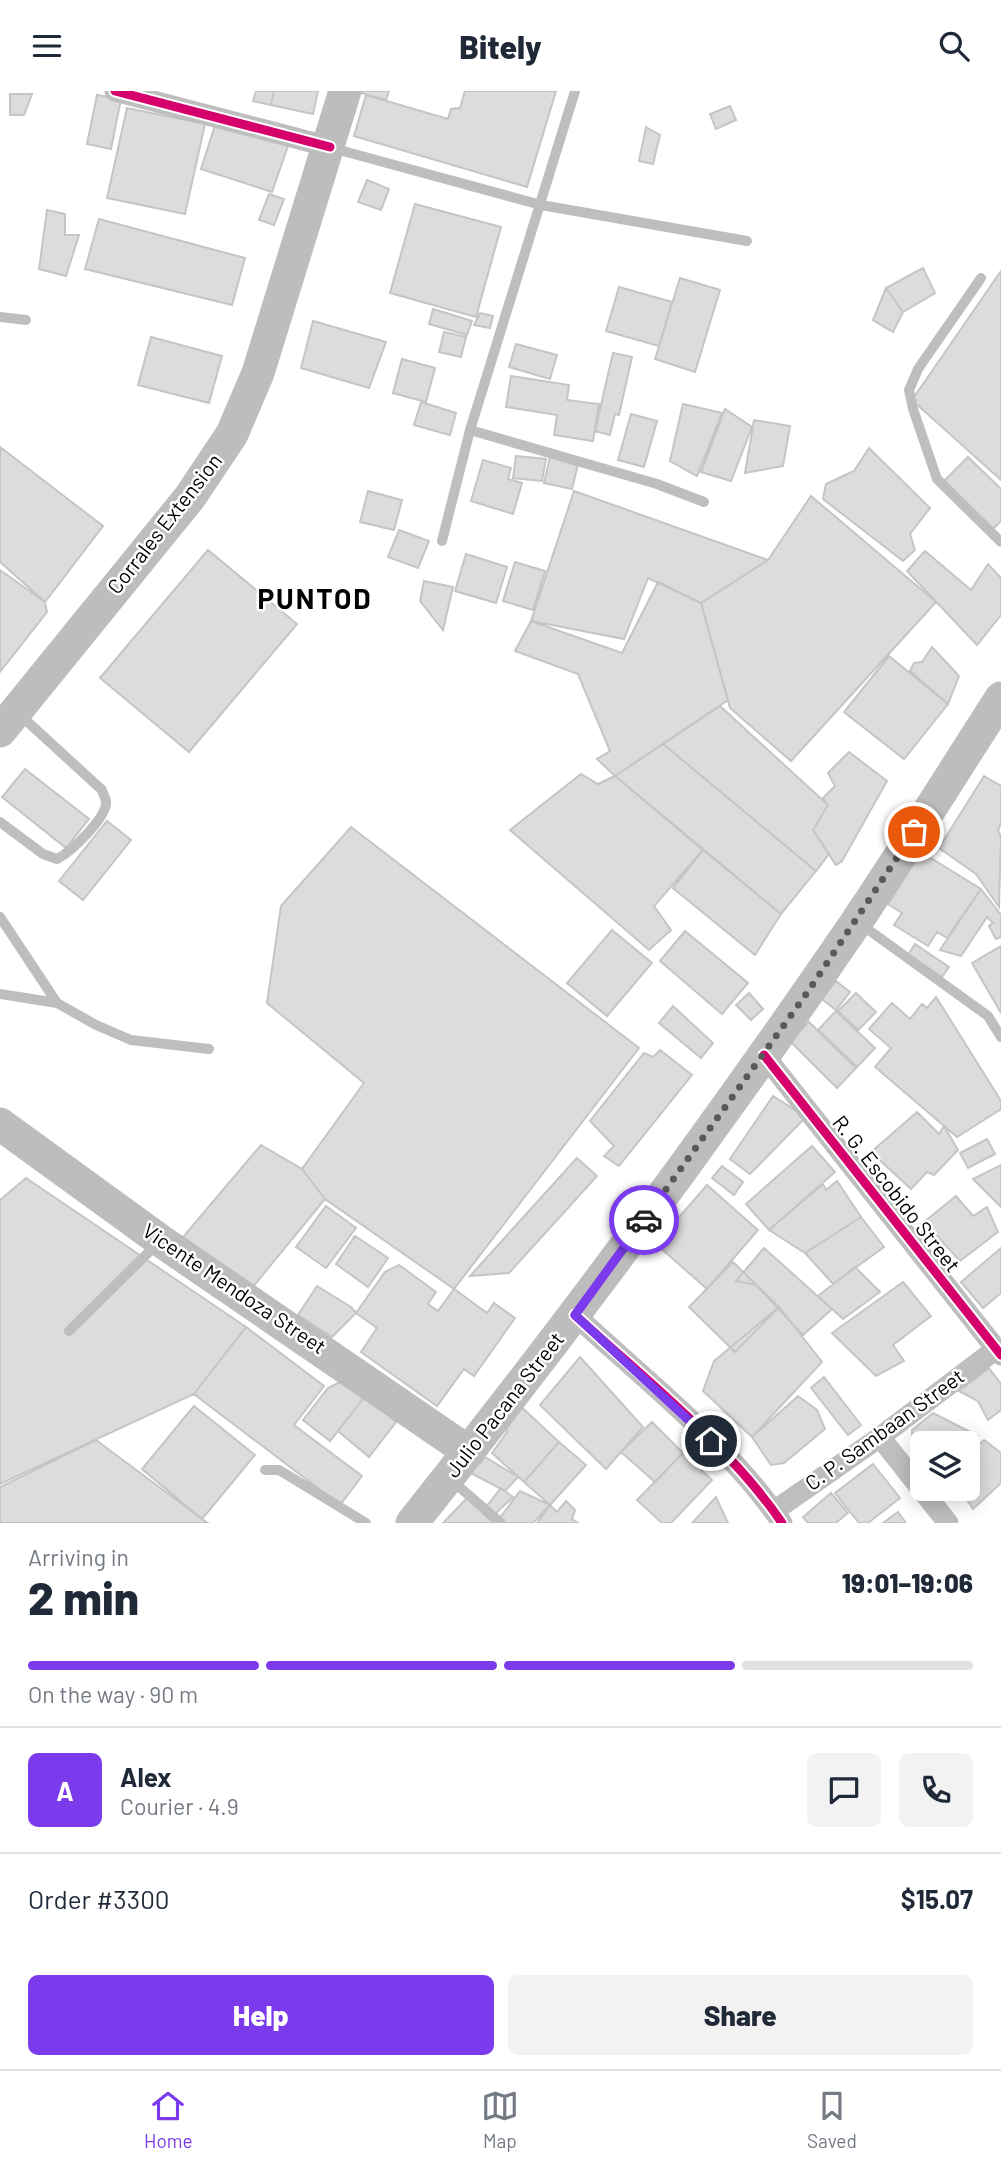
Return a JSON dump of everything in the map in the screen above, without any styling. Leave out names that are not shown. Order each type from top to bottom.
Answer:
[{"type":"main road","name":"Corrales Extension","points":[[8,721],[190,497],[232,434],[258,373],[330,147],[345,91]]},
{"type":"main road","name":"Julio Pacana Street","points":[[412,1523],[575,1315],[764,1055],[856,922],[1001,698]]},
{"type":"main road","name":"Vicente Mendoza Street","points":[[0,1124],[161,1241],[469,1452]]},
{"type":"street","points":[[116,91],[330,147]]},
{"type":"street","name":"R. G. Escobido Street","points":[[764,1055],[998,1352]]},
{"type":"street","points":[[575,1315],[726,1455],[778,1517]]},
{"type":"street","name":"C. P. Sambaan Street","points":[[778,1517],[880,1437],[998,1352]]},
{"type":"street","points":[[880,1437],[948,1523]]},
{"type":"lane","points":[[442,541],[470,430],[575,91]]},
{"type":"lane","points":[[330,147],[541,205],[747,241]]},
{"type":"lane","points":[[981,278],[918,369],[909,390],[937,479],[1001,543]]},
{"type":"lane","points":[[0,317],[26,320]]},
{"type":"lane","points":[[470,430],[657,484],[704,502]]},
{"type":"lane","points":[[0,822],[43,855],[57,859],[70,852],[103,813],[106,802],[102,790],[8,721]]},
{"type":"lane","points":[[0,917],[57,1003]]},
{"type":"lane","points":[[856,922],[988,1016],[1001,1037]]},
{"type":"lane","points":[[0,994],[57,1003],[96,1025],[131,1040],[208,1049]]},
{"type":"lane","points":[[69,1331],[161,1241]]},
{"type":"lane","points":[[265,1470],[279,1470],[366,1523]]},
{"type":"lane","points":[[448,1478],[501,1523]]},
{"type":"building","points":[[256,91],[274,91],[271,105],[253,101]]},
{"type":"building","points":[[274,91],[318,91],[313,114],[271,105]]},
{"type":"building","points":[[361,91],[389,91],[386,100]]},
{"type":"building","points":[[465,91],[556,91],[527,187],[354,136],[366,95],[448,119],[451,109],[460,108]]},
{"type":"building","points":[[10,94],[32,94],[24,115],[10,115]]},
{"type":"building","points":[[97,95],[121,99],[111,149],[87,144]]},
{"type":"building","points":[[730,106],[736,120],[716,129],[710,114]]},
{"type":"building","points":[[127,108],[205,124],[185,214],[107,198]]},
{"type":"building","points":[[217,119],[289,143],[272,192],[201,169]]},
{"type":"building","points":[[646,127],[660,135],[653,164],[639,161]]},
{"type":"building","points":[[367,180],[389,189],[381,210],[358,202]]},
{"type":"building","points":[[269,194],[284,199],[274,225],[259,220]]},
{"type":"building","points":[[415,204],[501,227],[476,317],[390,293]]},
{"type":"building","points":[[47,210],[65,214],[65,235],[79,235],[66,276],[39,269]]},
{"type":"building","points":[[99,219],[245,258],[232,305],[85,269]]},
{"type":"building","points":[[923,268],[935,293],[903,312],[886,288]]},
{"type":"building","points":[[1001,271],[1001,480],[912,400]]},
{"type":"building","points":[[680,278],[720,290],[695,372],[655,359]]},
{"type":"building","points":[[619,287],[672,302],[659,346],[606,331]]},
{"type":"building","points":[[886,288],[903,312],[893,332],[873,320]]},
{"type":"building","points":[[433,309],[472,321],[467,335],[429,324]]},
{"type":"building","points":[[480,313],[493,316],[490,328],[474,325]]},
{"type":"building","points":[[313,321],[386,342],[369,388],[301,368]]},
{"type":"building","points":[[444,332],[466,337],[461,357],[439,352]]},
{"type":"building","points":[[151,337],[222,356],[209,403],[138,385]]},
{"type":"building","points":[[516,344],[557,355],[550,379],[509,367]]},
{"type":"building","points":[[613,353],[632,357],[619,415],[615,414],[610,435],[595,431]]},
{"type":"building","points":[[402,359],[435,368],[426,402],[393,393]]},
{"type":"building","points":[[511,376],[569,385],[567,400],[599,404],[593,441],[554,435],[557,415],[506,407]]},
{"type":"building","points":[[421,402],[456,413],[450,435],[414,425]]},
{"type":"building","points":[[683,404],[722,413],[697,476],[670,461]]},
{"type":"building","points":[[725,409],[752,427],[731,481],[701,472]]},
{"type":"building","points":[[631,414],[657,421],[644,467],[618,460]]},
{"type":"building","points":[[754,420],[790,426],[783,466],[745,473]]},
{"type":"building","points":[[0,447],[103,526],[45,602],[0,562]]},
{"type":"building","points":[[869,448],[930,508],[910,534],[915,550],[903,561],[823,499],[826,484],[854,471]]},
{"type":"building","points":[[516,456],[546,459],[542,481],[513,478]]},
{"type":"building","points":[[550,457],[578,464],[572,489],[544,483]]},
{"type":"building","points":[[968,457],[1001,489],[1001,521],[993,529],[944,481]]},
{"type":"building","points":[[483,460],[511,468],[508,479],[522,483],[513,514],[471,501]]},
{"type":"building","points":[[368,491],[402,500],[394,530],[360,522]]},
{"type":"building","points":[[574,491],[768,560],[701,603],[648,578],[624,639],[531,621]]},
{"type":"building","points":[[811,496],[936,602],[791,761],[730,708],[701,603],[768,560]]},
{"type":"building","points":[[399,530],[429,541],[418,568],[388,557]]},
{"type":"building","points":[[208,550],[297,624],[189,752],[100,678]]},
{"type":"building","points":[[925,551],[971,590],[988,564],[1001,578],[1001,615],[977,645],[907,571]]},
{"type":"building","points":[[466,554],[507,567],[496,603],[455,591]]},
{"type":"building","points":[[515,562],[545,571],[533,610],[503,601]]},
{"type":"building","points":[[0,570],[45,602],[47,612],[0,672]]},
{"type":"building","points":[[424,581],[453,587],[443,630],[420,601]]},
{"type":"building","points":[[658,582],[701,603],[728,700],[615,776],[597,759],[610,751],[578,674],[515,651],[531,621],[622,653]]},
{"type":"building","points":[[932,647],[959,676],[948,704],[910,671],[914,663],[922,662]]},
{"type":"building","points":[[889,656],[948,704],[904,759],[844,712]]},
{"type":"building","points":[[720,706],[828,805],[813,830],[829,854],[816,871],[663,744]]},
{"type":"building","points":[[663,744],[816,871],[781,914],[615,776]]},
{"type":"building","points":[[849,752],[887,781],[842,861],[836,865],[813,830],[828,805],[823,798],[835,786],[828,773]]},
{"type":"building","points":[[25,769],[89,819],[66,848],[2,797]]},
{"type":"building","points":[[581,774],[598,784],[615,776],[703,850],[654,906],[671,930],[649,950],[510,830]]},
{"type":"building","points":[[984,776],[1001,786],[1001,824],[998,830],[1001,837],[999,907],[976,874],[939,848]]},
{"type":"building","points":[[107,821],[131,840],[83,900],[59,881]]},
{"type":"building","points":[[351,827],[639,1048],[454,1289],[325,1199],[302,1169],[364,1083],[267,1003],[281,906]]},
{"type":"building","points":[[703,850],[781,914],[755,955],[673,888]]},
{"type":"building","points":[[921,852],[981,889],[947,938],[937,932],[928,946],[894,925],[902,913],[888,904]]},
{"type":"building","points":[[981,889],[1001,915],[1001,937],[996,939],[989,926],[993,923],[987,917],[961,956],[940,950]]},
{"type":"building","points":[[612,930],[652,963],[607,1016],[567,983]]},
{"type":"building","points":[[685,931],[748,983],[722,1014],[660,961]]},
{"type":"building","points":[[915,944],[949,967],[942,977],[908,955]]},
{"type":"building","points":[[1001,946],[1001,1013],[972,963]]},
{"type":"building","points":[[836,981],[850,992],[836,1010],[822,999]]},
{"type":"building","points":[[749,993],[763,1009],[751,1020],[736,1005]]},
{"type":"building","points":[[856,993],[876,1012],[858,1030],[838,1011]]},
{"type":"building","points":[[936,997],[1001,1101],[1001,1109],[957,1137],[875,1067],[891,1048],[869,1029],[892,1003],[910,1019],[922,1004],[927,1008]]},
{"type":"building","points":[[673,1006],[713,1043],[701,1058],[659,1023]]},
{"type":"building","points":[[836,1011],[875,1048],[857,1067],[818,1030]]},
{"type":"building","points":[[809,1022],[856,1068],[837,1088],[790,1041]]},
{"type":"building","points":[[660,1050],[692,1075],[619,1166],[604,1156],[614,1146],[590,1121],[644,1053],[653,1057]]},
{"type":"building","points":[[773,1096],[806,1117],[750,1174],[730,1159]]},
{"type":"building","points":[[917,1112],[939,1134],[944,1126],[958,1150],[934,1175],[927,1172],[911,1189],[871,1152]]},
{"type":"building","points":[[987,1139],[995,1154],[968,1168],[960,1153]]},
{"type":"building","points":[[261,1145],[302,1169],[325,1199],[252,1288],[183,1237]]},
{"type":"building","points":[[812,1146],[835,1172],[769,1230],[746,1204]]},
{"type":"building","points":[[577,1158],[597,1176],[509,1273],[470,1276]]},
{"type":"building","points":[[1001,1165],[1001,1207],[973,1179]]},
{"type":"building","points":[[722,1166],[743,1182],[734,1195],[712,1178]]},
{"type":"building","points":[[26,1178],[246,1327],[194,1394],[0,1484],[0,1200]]},
{"type":"building","points":[[837,1181],[861,1217],[805,1253],[769,1230],[823,1184],[826,1190]]},
{"type":"building","points":[[707,1185],[758,1230],[707,1289],[656,1244]]},
{"type":"building","points":[[956,1196],[973,1216],[987,1207],[998,1232],[960,1261],[924,1222]]},
{"type":"building","points":[[326,1206],[356,1228],[326,1268],[296,1247]]},
{"type":"building","points":[[861,1217],[884,1247],[833,1284],[805,1253]]},
{"type":"building","points":[[355,1236],[388,1258],[368,1287],[336,1264]]},
{"type":"building","points":[[764,1248],[832,1309],[803,1335],[756,1285],[736,1281]]},
{"type":"building","points":[[1001,1248],[1001,1293],[983,1308],[961,1282]]},
{"type":"building","points":[[733,1262],[779,1307],[735,1352],[689,1307]]},
{"type":"building","points":[[399,1265],[436,1292],[428,1304],[438,1311],[454,1289],[487,1313],[494,1303],[515,1318],[474,1376],[464,1369],[437,1406],[361,1352],[377,1328],[356,1313],[385,1272]]},
{"type":"building","points":[[855,1267],[880,1292],[843,1319],[818,1296]]},
{"type":"building","points":[[903,1282],[931,1316],[893,1345],[904,1361],[876,1376],[832,1333]]},
{"type":"building","points":[[317,1286],[356,1313],[332,1337],[298,1315]]},
{"type":"building","points":[[779,1307],[822,1362],[752,1437],[703,1391],[714,1361]]},
{"type":"building","points":[[246,1327],[324,1386],[294,1425],[362,1476],[340,1505],[194,1394]]},
{"type":"building","points":[[580,1357],[643,1427],[606,1469],[540,1405]]},
{"type":"building","points":[[989,1368],[1001,1384],[1001,1410],[988,1420],[978,1401],[959,1391]]},
{"type":"building","points":[[824,1377],[861,1425],[848,1435],[811,1388]]},
{"type":"building","points":[[346,1379],[366,1395],[330,1441],[303,1420],[328,1388]]},
{"type":"building","points":[[366,1395],[396,1422],[369,1457],[338,1431]]},
{"type":"building","points":[[798,1396],[817,1410],[825,1429],[784,1463],[771,1465],[752,1437]]},
{"type":"building","points":[[517,1403],[559,1442],[524,1482],[492,1453],[507,1432],[504,1422]]},
{"type":"building","points":[[194,1406],[255,1455],[202,1519],[142,1469]]},
{"type":"building","points":[[933,1413],[968,1431],[912,1431]]},
{"type":"building","points":[[652,1422],[683,1453],[655,1482],[621,1452]]},
{"type":"building","points":[[96,1440],[208,1523],[0,1523],[0,1487]]},
{"type":"building","points":[[984,1440],[1001,1453],[1001,1483],[973,1509],[968,1501],[980,1501],[980,1444]]},
{"type":"building","points":[[559,1442],[586,1465],[550,1505],[524,1482]]},
{"type":"building","points":[[683,1453],[712,1480],[671,1523],[662,1523],[637,1500]]},
{"type":"building","points":[[480,1454],[518,1477],[505,1491],[469,1472]]},
{"type":"building","points":[[873,1464],[900,1498],[868,1523],[859,1523],[835,1493]]},
{"type":"building","points":[[501,1488],[513,1497],[495,1514],[486,1507]]},
{"type":"building","points":[[520,1491],[550,1505],[533,1523],[504,1523],[499,1519]]},
{"type":"building","points":[[831,1493],[848,1513],[836,1523],[808,1523],[803,1517]]},
{"type":"building","points":[[716,1497],[728,1523],[692,1523]]},
{"type":"building","points":[[467,1498],[493,1523],[443,1523]]},
{"type":"building","points":[[566,1501],[575,1510],[572,1519],[578,1523],[537,1523],[550,1505],[557,1512]]},
{"type":"building","points":[[898,1512],[906,1523],[883,1523]]},
{"type":"cycle path","points":[[115,91],[330,147]]},
{"type":"cycle path","points":[[764,1055],[1001,1355]]},
{"type":"cycle path","points":[[575,1315],[712,1440],[738,1467],[782,1523]]},
{"type":"way so far","points":[[644,1220],[764,1055],[856,922],[914,832]]},
{"type":"district","name":"PUNTOD","points":[[315,599]]},
{"type":"route","points":[[644,1220],[575,1315],[711,1441]]}]
